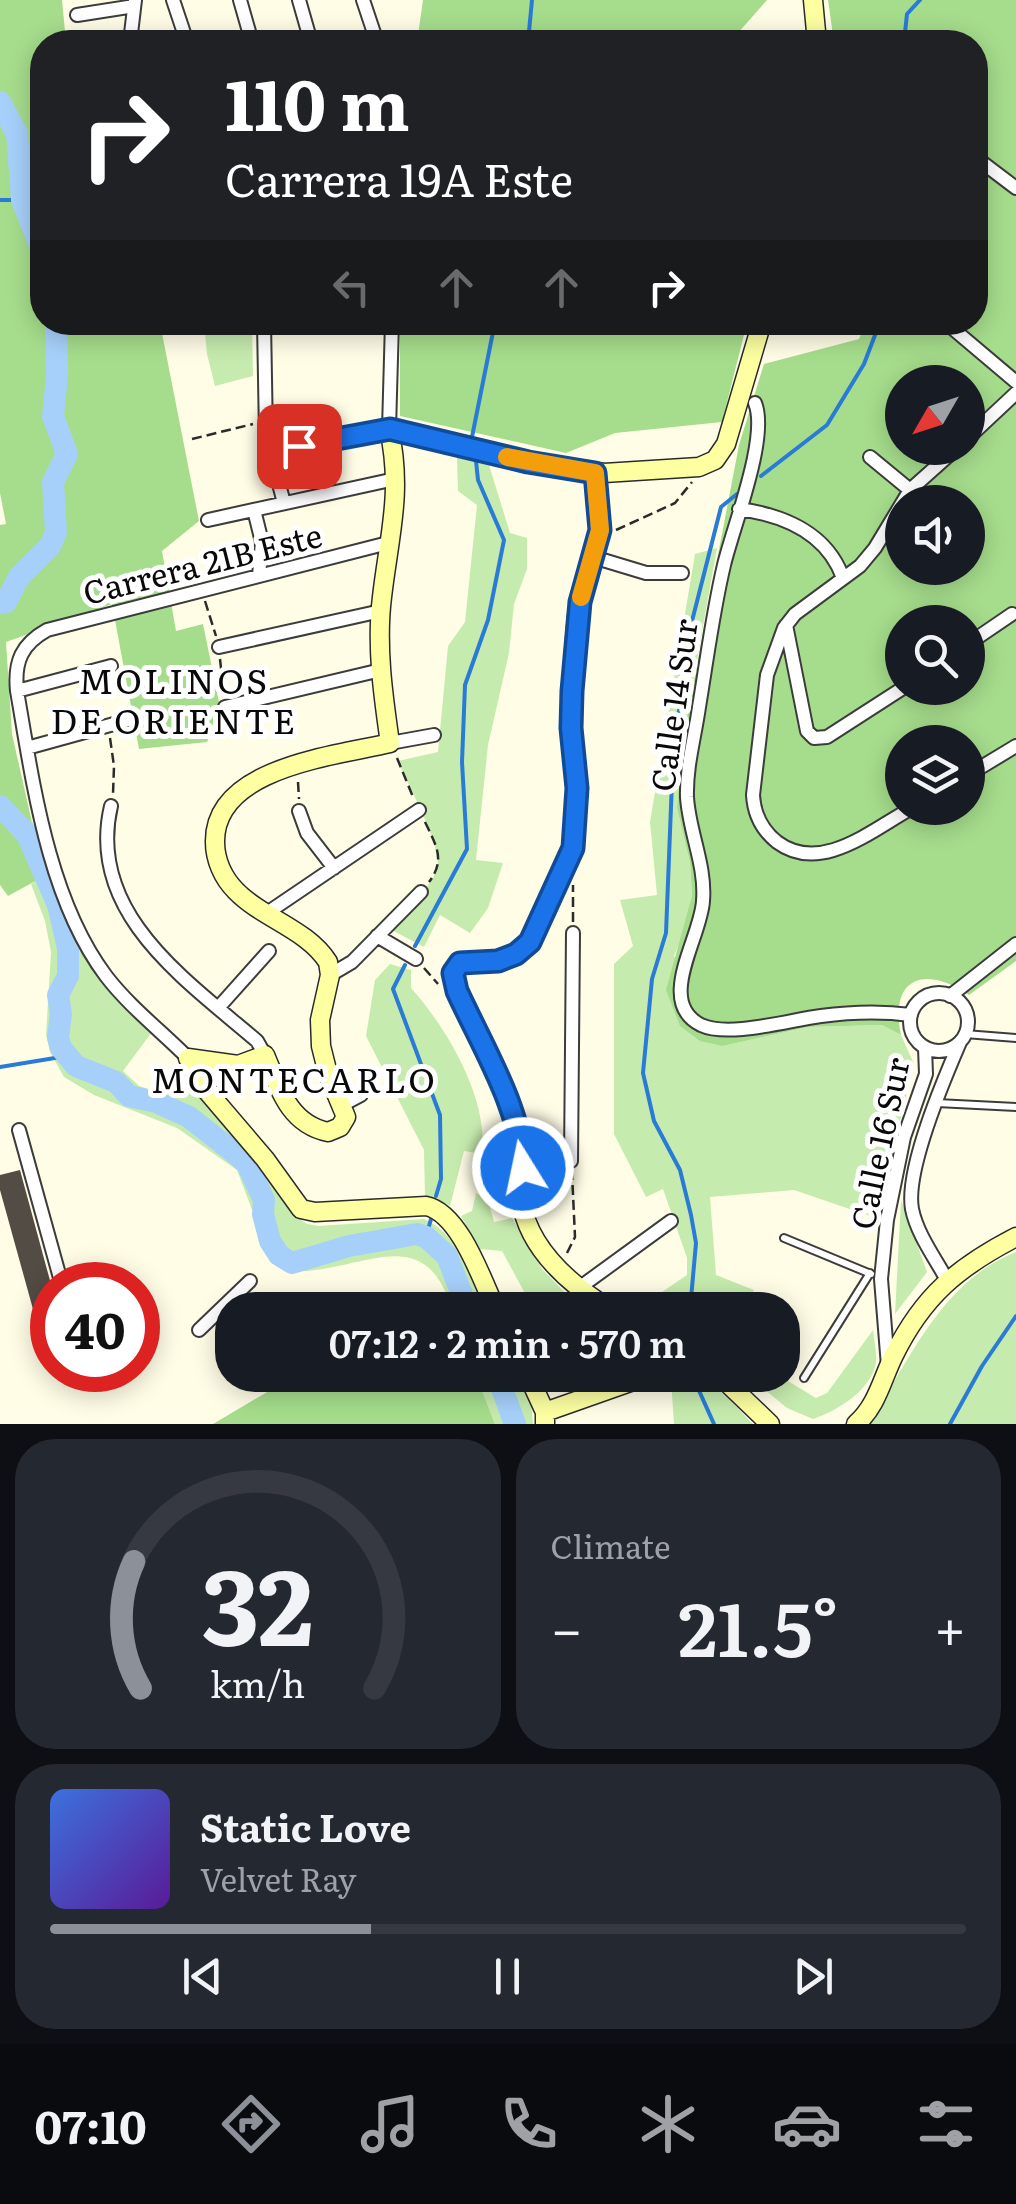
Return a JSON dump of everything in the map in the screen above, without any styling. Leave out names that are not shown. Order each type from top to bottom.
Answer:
[{"type":"street","points":[[173,0],[183,30]]},
{"type":"street","points":[[240,0],[249,30]]},
{"type":"street","points":[[299,0],[308,30]]},
{"type":"street","points":[[363,0],[372,30]]},
{"type":"street","points":[[813,0],[816,30]]},
{"type":"street","points":[[77,16],[130,7]]},
{"type":"street","points":[[988,168],[1016,188]]},
{"type":"street","points":[[265,335],[264,421],[284,504]]},
{"type":"street","points":[[390,742],[381,670],[381,611],[392,542],[396,479],[390,429],[392,335]]},
{"type":"street","points":[[269,451],[390,429],[528,462],[595,473],[705,466],[726,444],[758,335]]},
{"type":"street","points":[[960,335],[1016,382]]},
{"type":"street","points":[[985,422],[1016,393]]},
{"type":"street","name":"Calle 14 Sur","points":[[755,403],[760,427],[718,595],[688,778],[690,824],[704,886],[700,922],[679,990],[687,1015],[706,1027],[723,1030],[824,1015],[912,1014]]},
{"type":"street","points":[[870,457],[904,485]]},
{"type":"street","points":[[916,485],[938,465]]},
{"type":"street","points":[[585,1292],[559,1269],[527,1221],[522,1201],[523,1150],[516,1122],[455,986],[454,970],[460,963],[498,961],[516,954],[530,942],[573,848],[577,788],[571,728],[575,634],[596,549],[600,516],[595,473]]},
{"type":"street","points":[[208,520],[396,479]]},
{"type":"street","points":[[739,509],[770,514],[806,531],[833,558],[843,578]]},
{"type":"street","points":[[254,510],[262,542],[259,575]]},
{"type":"street","points":[[885,531],[860,566],[786,625],[767,675],[754,786],[754,804],[764,829],[792,851],[819,854],[845,846],[885,823]]},
{"type":"street","name":"Carrera 21B Este","points":[[18,691],[20,654],[28,640],[47,630],[392,542]]},
{"type":"street","points":[[596,549],[646,574],[682,573]]},
{"type":"street","points":[[219,647],[381,611]]},
{"type":"street","points":[[985,632],[1012,614]]},
{"type":"street","points":[[786,625],[810,736],[819,740],[826,737],[885,699]]},
{"type":"street","points":[[111,666],[18,691],[46,842],[87,946],[115,987],[188,1058],[200,1084],[254,1146],[301,1209],[316,1212],[426,1206],[440,1211],[454,1225],[487,1292]]},
{"type":"street","points":[[226,707],[381,670]]},
{"type":"street","points":[[27,748],[132,719]]},
{"type":"street","points":[[111,806],[106,852],[126,911],[156,953],[256,1041],[294,1114],[328,1132],[340,1127],[346,1117],[321,1046],[321,1008],[330,966],[323,954],[240,896],[223,872],[215,845],[221,815],[233,798],[270,773],[390,742],[434,735]]},
{"type":"street","points":[[985,765],[1016,746]]},
{"type":"street","points":[[268,914],[419,810]]},
{"type":"street","points":[[299,811],[307,833],[334,868]]},
{"type":"street","points":[[330,975],[352,962],[422,892]]},
{"type":"street","points":[[522,1182],[571,1162],[573,933]]},
{"type":"street","points":[[378,936],[416,958]]},
{"type":"street","points":[[950,996],[1016,944]]},
{"type":"street","points":[[218,1008],[268,951]]},
{"type":"street","points":[[950,996],[964,1008],[968,1026],[963,1038],[944,1051],[925,1048],[912,1033],[912,1014],[923,998],[950,996]]},
{"type":"street","name":"Calle 16 Sur","points":[[947,1280],[918,1226],[911,1196],[935,1102],[963,1038]]},
{"type":"street","name":"Calle 16 Sur","points":[[888,1368],[876,1276],[904,1137],[926,1074],[925,1048]]},
{"type":"street","points":[[188,1058],[238,1065],[265,1055]]},
{"type":"street","points":[[341,1103],[362,1095]]},
{"type":"street","points":[[19,1130],[56,1262]]},
{"type":"street","points":[[579,1288],[671,1221]]},
{"type":"street","points":[[856,1424],[874,1404],[888,1368],[920,1312],[947,1280],[966,1264],[1016,1237]]},
{"type":"street","points":[[199,1330],[250,1281]]},
{"type":"street","points":[[535,1392],[545,1418],[608,1392]]},
{"type":"street","points":[[737,1392],[770,1424]]},
{"type":"lane","points":[[963,1038],[1016,1038]]},
{"type":"lane","points":[[935,1102],[1016,1107]]},
{"type":"lane","points":[[784,1238],[876,1276],[804,1378]]},
{"type":"path","points":[[192,440],[264,421]]},
{"type":"path","points":[[596,549],[627,523],[675,504],[705,466]]},
{"type":"path","points":[[108,726],[114,766],[111,806]]},
{"type":"path","points":[[298,765],[299,811]]},
{"type":"path","points":[[422,892],[439,866]]},
{"type":"path","points":[[573,882],[573,933]]},
{"type":"path","points":[[416,958],[444,991],[455,986]]},
{"type":"path","points":[[559,1269],[576,1237],[571,1162]]},
{"type":"green space","points":[[0,0],[62,0],[65,30],[30,30],[30,335],[162,335],[199,521],[162,551],[176,631],[203,624],[221,712],[207,742],[139,749],[112,604],[6,642],[12,734],[31,818],[39,879],[8,896],[0,885],[0,525],[6,524],[0,493]]},
{"type":"green space","points":[[423,0],[767,0],[741,30],[419,30]]},
{"type":"green space","points":[[828,0],[1016,0],[1016,961],[969,995],[938,980],[914,982],[900,1000],[901,1035],[882,1025],[808,1027],[723,1046],[700,1041],[680,1026],[666,990],[692,896],[690,863],[677,808],[683,738],[739,445],[764,364],[859,339],[861,335],[988,335],[988,30],[832,30]]},
{"type":"green space","points":[[205,335],[252,335],[253,376],[215,386]]},
{"type":"green space","points":[[400,335],[744,335],[722,422],[615,433],[566,453],[400,416]]},
{"type":"green space","points":[[457,457],[489,465],[510,533],[527,538],[527,569],[514,604],[509,653],[488,745],[476,860],[503,863],[488,908],[470,933],[440,915],[424,947],[386,927],[422,893],[437,869],[430,832],[398,761],[438,752],[448,646],[465,622],[477,505],[458,491]]},
{"type":"green space","points":[[717,548],[683,738],[677,808],[690,863],[692,896],[686,927],[674,956],[723,1046],[808,1027],[882,1025],[901,1035],[914,1064],[876,1218],[794,1190],[710,1197],[716,1275],[753,1292],[662,1292],[687,1275],[687,1258],[663,1189],[646,1197],[614,1134],[614,964],[633,946],[620,900],[657,895],[650,822],[695,554]]},
{"type":"green space","points":[[31,818],[78,946],[113,994],[152,1032],[123,1071],[139,1086],[163,1094],[186,1071],[294,1215],[307,1224],[424,1219],[436,1226],[455,1246],[478,1292],[445,1292],[428,1267],[394,1256],[308,1271],[271,1260],[237,1170],[177,1128],[94,1095],[64,1077],[50,1052],[46,1035],[51,952],[31,884],[39,878]]},
{"type":"green space","points":[[390,964],[411,970],[411,988],[463,1065],[479,1110],[482,1154],[464,1151],[450,1206],[425,1196],[424,1150],[366,1036],[375,980]]},
{"type":"green space","points":[[476,1193],[488,1200],[494,1222],[512,1218],[542,1269],[564,1292],[524,1292],[502,1251],[480,1249],[461,1216],[472,1211]]},
{"type":"green space","points":[[901,1200],[927,1272],[895,1314]]},
{"type":"green space","points":[[1016,1252],[1016,1424],[868,1424],[947,1303],[990,1265]]},
{"type":"green space","points":[[873,1330],[873,1372],[861,1390],[842,1405],[813,1419],[787,1408],[768,1392],[800,1392],[800,1388],[816,1398],[827,1393]]},
{"type":"green space","points":[[267,1392],[483,1392],[495,1424],[213,1424]]},
{"type":"green space","points":[[483,1392],[526,1392],[533,1424],[495,1424]]},
{"type":"green space","points":[[672,1392],[720,1392],[753,1424],[674,1424]]},
{"type":"building","points":[[20,1170],[45,1262],[30,1262],[30,1298],[0,1190],[0,1175]]},
{"type":"waterway","points":[[529,30],[532,0]]},
{"type":"waterway","points":[[905,30],[907,14],[920,0]]},
{"type":"waterway","points":[[0,102],[17,134],[22,200],[30,220]]},
{"type":"waterway","points":[[0,200],[22,200]]},
{"type":"waterway","points":[[0,603],[6,602],[19,577],[50,546],[56,532],[53,482],[67,454],[53,416],[56,335]]},
{"type":"waterway","points":[[472,437],[492,335]]},
{"type":"waterway","points":[[761,476],[827,425],[864,364],[875,335]]},
{"type":"waterway","points":[[415,946],[467,849],[462,762],[465,685],[488,620],[504,540],[478,480],[476,461]]},
{"type":"waterway","points":[[692,1292],[696,1243],[691,1215],[680,1170],[654,1121],[643,1073],[652,979],[666,933],[673,756],[690,629],[721,507],[737,494]]},
{"type":"waterway","points":[[0,806],[27,834],[58,905],[68,948],[68,976],[58,995],[58,1037],[61,1048],[76,1066],[116,1082],[129,1096],[156,1102],[189,1117],[247,1164],[264,1200],[263,1214],[270,1241],[279,1255],[292,1263],[349,1246],[417,1234],[447,1256],[461,1292]]},
{"type":"waterway","points":[[405,965],[393,989],[440,1115],[441,1179],[436,1196]]},
{"type":"waterway","points":[[0,1067],[67,1056]]},
{"type":"waterway","points":[[426,1237],[431,1219]]},
{"type":"waterway","points":[[950,1424],[1016,1316]]},
{"type":"waterway","points":[[503,1392],[515,1424]]},
{"type":"waterway","points":[[700,1392],[714,1424]]},
{"type":"slow traffic","points":[[507,457],[595,473],[600,530],[581,597]]},
{"type":"district","name":"MOLINOS DE ORIENTE","points":[[174,699]]},
{"type":"district","name":"MONTECARLO","points":[[294,1078]]},
{"type":"route","points":[[299,446],[390,429],[528,462],[595,473],[600,530],[575,634],[571,728],[577,788],[573,848],[530,942],[516,954],[489,964],[464,961],[453,973],[457,991],[511,1108],[523,1150],[523,1168]]}]
